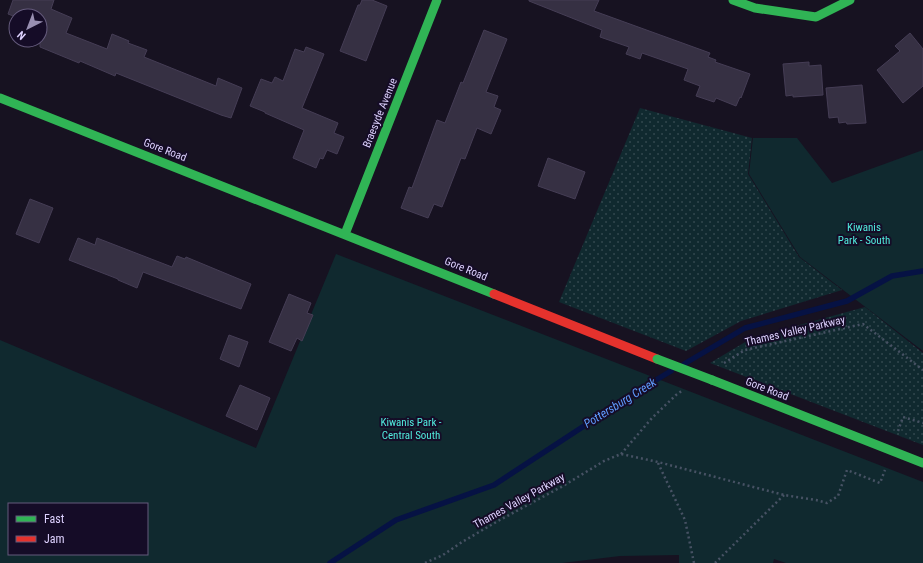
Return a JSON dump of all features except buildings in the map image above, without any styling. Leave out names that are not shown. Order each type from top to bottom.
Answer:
[{"type":"main road","name":"Braesyde Avenue","points":[[345,234],[437,0]]},
{"type":"main road","points":[[733,0],[755,8],[816,17],[850,0]]},
{"type":"main road","name":"Gore Road","points":[[0,98],[658,359],[923,462]]},
{"type":"path","name":"Thames Valley Parkway","points":[[720,366],[744,350],[863,324],[923,370]]},
{"type":"path","name":"Thames Valley Parkway","points":[[425,563],[443,555],[462,542],[563,486],[604,461],[621,454],[652,418],[676,395],[688,386]]},
{"type":"path","points":[[903,417],[923,423]]},
{"type":"path","points":[[621,454],[658,462],[784,495],[827,503],[838,496],[847,470],[880,482]]},
{"type":"path","points":[[658,462],[685,520],[694,563]]},
{"type":"path","points":[[715,563],[784,495]]},
{"type":"green space","points":[[640,108],[752,138],[748,174],[799,257],[842,290],[741,321],[686,351],[559,302]]},
{"type":"green space","name":"Kiwanis Park - South","points":[[753,138],[797,138],[832,183],[923,150],[923,351],[800,257],[749,174]]},
{"type":"green space","name":"Kiwanis Park - Central South","points":[[336,254],[923,482],[923,563],[786,563],[774,559],[773,563],[679,563],[679,555],[620,556],[562,563],[0,563],[0,340],[256,448]]},
{"type":"green space","points":[[865,307],[923,353],[923,445],[710,363],[752,338]]},
{"type":"waterway","name":"Pottersburg Creek","points":[[684,364],[745,328],[847,301],[892,276],[923,271]]},
{"type":"waterway","name":"Pottersburg Creek","points":[[330,563],[396,520],[494,485],[636,392],[671,371]]},
{"type":"traffic: fast","points":[[345,234],[437,0]]},
{"type":"traffic: fast","points":[[733,0],[755,8],[816,17],[850,0]]},
{"type":"traffic: fast","points":[[0,98],[494,294]]},
{"type":"traffic: fast","points":[[657,359],[712,380]]},
{"type":"traffic: fast","points":[[712,380],[923,463]]},
{"type":"traffic: jam","points":[[494,294],[657,359]]}]
